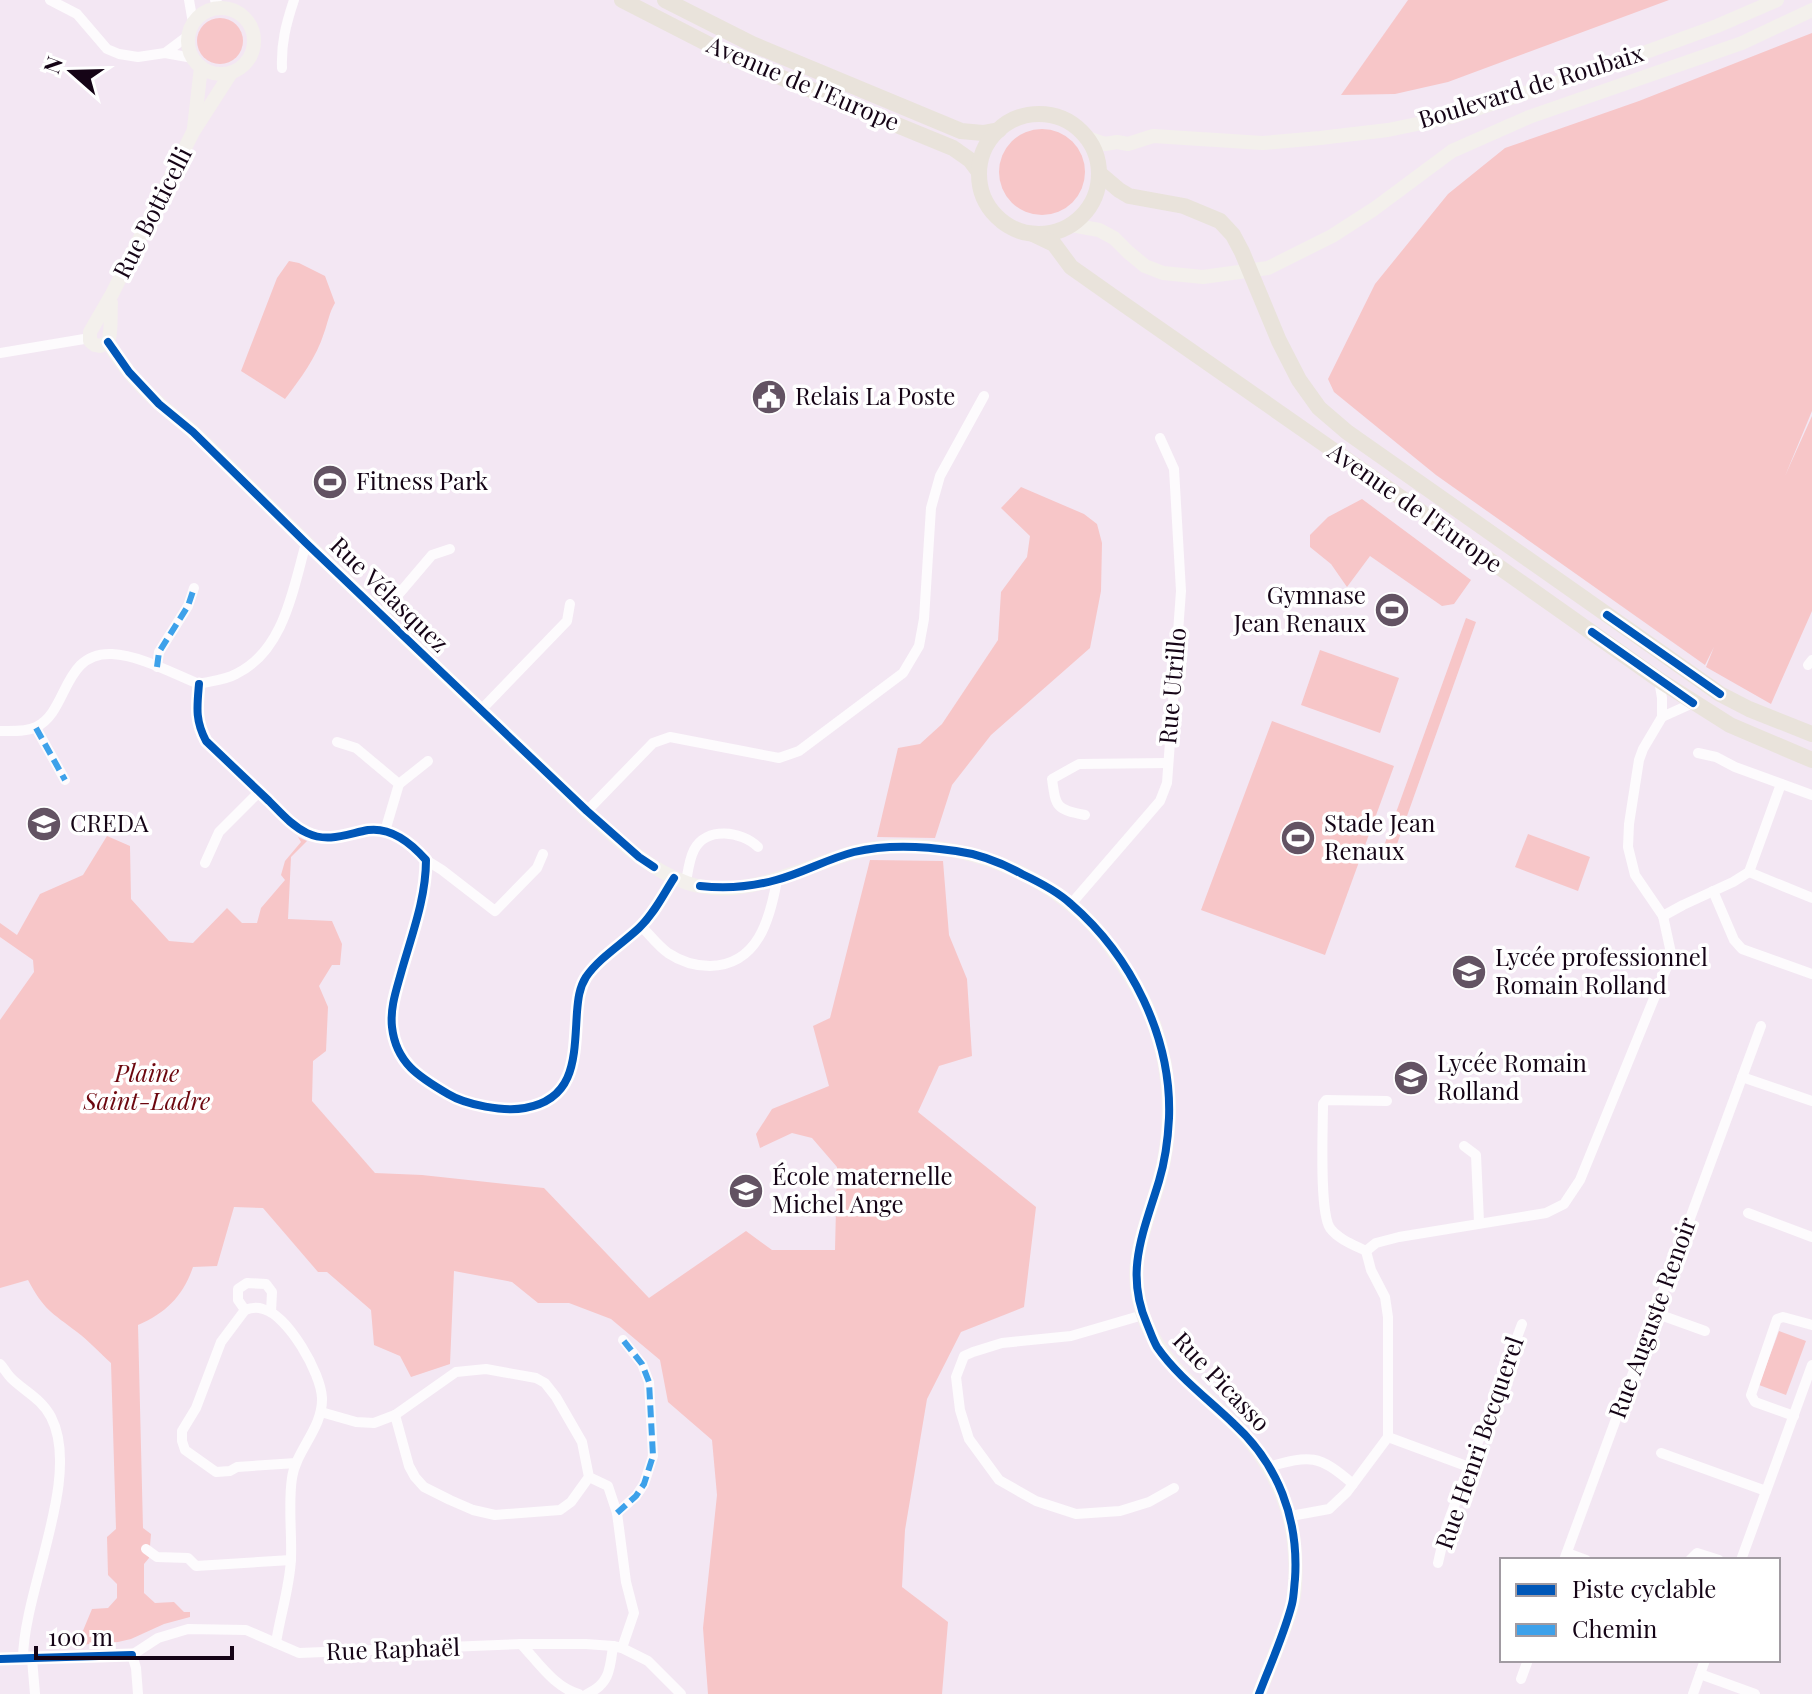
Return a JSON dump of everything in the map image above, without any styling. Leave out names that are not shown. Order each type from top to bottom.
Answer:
[{"type":"main road","name":"Avenue de l'Europe","points":[[622,0],[741,61],[953,148],[970,160],[979,172]]},
{"type":"main road","name":"Avenue de l'Europe","points":[[665,0],[752,44],[961,131],[983,133],[999,130]]},
{"type":"main road","points":[[1028,115],[1051,115],[1071,123],[1088,138],[1098,160],[1095,197],[1089,208],[1071,225],[1059,231],[1033,234],[1009,226],[997,218],[983,195],[979,172],[985,149],[999,130],[1028,115]]},
{"type":"main road","name":"Avenue de l'Europe","points":[[1099,173],[1129,196],[1184,206],[1220,221],[1233,235],[1242,252],[1279,341],[1299,380],[1319,408],[1347,432],[1720,694],[1812,734]]},
{"type":"main road","name":"Avenue de l'Europe","points":[[1033,234],[1054,244],[1071,267],[1693,703],[1730,725],[1812,760]]},
{"type":"street","points":[[50,0],[77,14],[107,49],[128,57],[165,53],[197,63],[215,74],[231,73],[242,67],[252,52],[254,36],[246,19],[218,4],[205,12],[165,53]]},
{"type":"street","points":[[189,0],[189,51],[197,63]]},
{"type":"street","points":[[282,68],[284,29],[294,0]]},
{"type":"street","name":"Boulevard de Roubaix","points":[[1088,138],[1105,144],[1128,144],[1153,136],[1263,143],[1388,130],[1451,117],[1612,64],[1717,26],[1777,0]]},
{"type":"street","name":"Boulevard de Roubaix","points":[[1071,225],[1099,230],[1114,238],[1145,266],[1163,273],[1203,277],[1268,268],[1332,236],[1452,151],[1529,117],[1742,43],[1812,10]]},
{"type":"street","name":"Rue Botticelli","points":[[193,132],[197,63]]},
{"type":"street","name":"Rue Botticelli","points":[[91,333],[193,132],[231,73]]},
{"type":"street","name":"Rue Botticelli","points":[[109,337],[112,294]]},
{"type":"street","points":[[0,353],[91,333],[92,343],[104,346],[109,337]]},
{"type":"street","name":"Rue Vélasquez","points":[[109,337],[129,372],[159,404],[193,432],[587,811],[639,857],[680,880]]},
{"type":"street","points":[[587,811],[653,743],[670,737],[779,758],[799,751],[903,673],[919,646],[924,619],[931,508],[940,476],[984,396]]},
{"type":"street","name":"Rue Utrillo","points":[[1071,904],[1160,801],[1167,783],[1181,591],[1174,469],[1160,438]]},
{"type":"street","points":[[0,731],[36,728],[49,716],[78,665],[94,657],[120,655],[199,684],[234,676],[264,653],[275,636],[287,609],[306,543]]},
{"type":"street","points":[[381,615],[432,555],[450,549]]},
{"type":"street","points":[[157,667],[159,652],[188,606],[194,588]]},
{"type":"street","points":[[481,710],[567,621],[570,604]]},
{"type":"street","points":[[1366,1251],[1381,1241],[1546,1213],[1564,1204],[1580,1180],[1671,953],[1663,916],[1635,875],[1628,847],[1639,760],[1662,717],[1659,680]]},
{"type":"street","points":[[199,684],[198,726],[206,741],[296,827],[317,837],[333,839],[371,830],[397,836],[495,911],[537,868],[543,854]]},
{"type":"street","points":[[1662,717],[1693,703]]},
{"type":"street","points":[[36,728],[65,780]]},
{"type":"street","points":[[337,742],[356,748],[399,784]]},
{"type":"street","points":[[1698,753],[1716,757],[1812,795]]},
{"type":"street","points":[[385,831],[399,784],[428,761]]},
{"type":"street","points":[[1085,815],[1064,811],[1055,800],[1052,779],[1079,764],[1167,763]]},
{"type":"street","points":[[1663,916],[1749,872],[1781,784]]},
{"type":"street","points":[[205,863],[219,832],[259,792]]},
{"type":"street","points":[[426,860],[422,897],[393,1003],[392,1022],[398,1052],[421,1078],[453,1097],[514,1110],[551,1099],[563,1087],[573,1068],[578,996],[584,979],[641,926],[680,880],[695,847],[713,834],[725,833],[751,840],[758,847]]},
{"type":"street","name":"Rue Picasso","points":[[680,880],[700,886],[734,888],[777,880],[855,852],[903,846],[959,851],[1004,864],[1049,887],[1071,904],[1105,939],[1133,980],[1155,1026],[1163,1054],[1168,1093],[1169,1119],[1160,1178],[1137,1251],[1136,1282],[1143,1315],[1156,1345],[1176,1369],[1260,1452],[1291,1516],[1295,1568],[1293,1601],[1259,1694]]},
{"type":"street","points":[[1749,872],[1812,898]]},
{"type":"street","points":[[641,926],[667,953],[685,962],[721,966],[742,958],[759,939],[771,912],[777,880]]},
{"type":"street","points":[[1713,891],[1734,940],[1742,949],[1812,974]]},
{"type":"street","name":"Rue Auguste Renoir","points":[[1566,1557],[1761,1026]]},
{"type":"street","points":[[1742,1077],[1812,1101]]},
{"type":"street","points":[[1291,1516],[1329,1509],[1353,1484],[1388,1437],[1388,1317],[1385,1297],[1371,1270],[1366,1251],[1331,1230],[1325,1220],[1323,1203],[1323,1104],[1330,1099],[1387,1101]]},
{"type":"street","points":[[1464,1146],[1476,1155],[1479,1222]]},
{"type":"street","points":[[1748,1213],[1812,1237]]},
{"type":"street","points":[[242,1313],[238,1289],[247,1283],[266,1284],[272,1292],[271,1312]]},
{"type":"street","points":[[276,1643],[291,1560],[292,1478],[321,1412],[322,1395],[310,1358],[271,1312],[263,1309],[242,1313],[221,1342],[196,1408],[182,1431],[185,1450],[216,1472],[237,1467],[296,1463]]},
{"type":"street","points":[[1655,1313],[1705,1331]]},
{"type":"street","points":[[1143,1315],[1071,1336],[1002,1343],[964,1356],[956,1377],[960,1410],[969,1439],[999,1480],[1036,1501],[1076,1514],[1120,1511],[1149,1502],[1174,1488]]},
{"type":"street","points":[[1794,1416],[1755,1402],[1751,1395],[1777,1319],[1783,1317],[1812,1325]]},
{"type":"street","name":"Rue Henri Becquerel","points":[[1438,1563],[1446,1528],[1522,1324]]},
{"type":"street","points":[[617,1513],[644,1484],[653,1456],[649,1382],[642,1364],[623,1340]]},
{"type":"street","points":[[0,1364],[12,1379],[35,1396],[51,1416],[60,1446],[58,1493],[26,1623],[27,1658],[35,1694]]},
{"type":"street","points":[[1742,1558],[1812,1365]]},
{"type":"street","points":[[321,1412],[356,1422],[374,1423],[395,1415],[456,1372],[486,1369],[536,1378],[545,1383],[556,1397],[582,1442],[589,1477],[571,1502],[560,1510],[495,1515],[473,1510],[424,1487],[415,1477],[395,1415]]},
{"type":"street","points":[[1388,1437],[1469,1467]]},
{"type":"street","points":[[1661,1453],[1766,1491]]},
{"type":"street","points":[[1268,1467],[1296,1459],[1317,1460],[1333,1467],[1353,1484]]},
{"type":"street","points":[[587,1694],[605,1682],[634,1613],[626,1582],[617,1513],[608,1486],[589,1477]]},
{"type":"street","points":[[146,1549],[157,1557],[188,1558],[196,1566],[291,1560]]},
{"type":"street","points":[[1692,1558],[1697,1553],[1713,1558]]},
{"type":"street","name":"Rue Raphaël","points":[[132,1655],[158,1638],[188,1629],[246,1630],[299,1653],[586,1644],[618,1647],[648,1661],[681,1694]]},
{"type":"street","points":[[521,1644],[559,1685],[579,1694]]},
{"type":"street","points":[[0,1659],[132,1655],[138,1694]]},
{"type":"street","points":[[1521,1679],[1527,1662]]},
{"type":"street","points":[[1693,1694],[1704,1662]]},
{"type":"street","points":[[1700,1674],[1755,1694]]},
{"type":"green space","points":[[1408,0],[1669,0],[1448,82],[1395,94],[1341,95]]},
{"type":"green space","points":[[220,18],[237,24],[243,41],[237,58],[220,64],[203,58],[197,41],[203,24]]},
{"type":"green space","points":[[1812,33],[1812,411],[1785,476],[1812,416],[1812,611],[1771,704],[1706,667],[1714,647],[1705,665],[1436,475],[1334,392],[1328,379],[1375,284],[1448,194],[1505,148],[1639,101]]},
{"type":"green space","points":[[1042,129],[1066,136],[1078,148],[1085,172],[1078,196],[1066,208],[1042,215],[1018,208],[1006,196],[999,172],[1006,148],[1018,136]]},
{"type":"green space","points":[[289,261],[325,276],[335,303],[317,351],[285,399],[241,371],[277,278]]},
{"type":"green space","points":[[1021,487],[1084,514],[1097,524],[1102,543],[1101,591],[1090,648],[991,735],[952,785],[935,838],[877,837],[898,748],[920,744],[942,724],[998,640],[1001,592],[1027,557],[1030,536],[1001,508]]},
{"type":"green space","points":[[1362,499],[1471,580],[1454,604],[1442,606],[1370,556],[1347,587],[1331,564],[1310,547],[1310,535],[1328,517]]},
{"type":"green space","points":[[1466,618],[1476,622],[1391,861],[1380,857]]},
{"type":"green space","points":[[1320,650],[1399,678],[1380,733],[1301,705]]},
{"type":"green space","name":"Stade Jean Renaux","points":[[1272,721],[1394,766],[1325,955],[1201,910]]},
{"type":"green space","points":[[1528,834],[1590,857],[1578,891],[1515,867]]},
{"type":"green space","name":"Plaine Saint-Ladre","points":[[107,836],[130,846],[131,899],[169,941],[193,943],[227,908],[242,923],[257,923],[261,908],[285,880],[281,875],[285,861],[301,842],[298,837],[307,841],[291,857],[288,919],[332,921],[342,944],[340,965],[332,965],[319,986],[328,1007],[326,1051],[313,1061],[312,1101],[375,1173],[544,1188],[649,1298],[746,1231],[772,1250],[835,1250],[837,1167],[812,1138],[792,1133],[760,1148],[756,1134],[772,1109],[829,1086],[813,1026],[830,1018],[870,860],[943,861],[949,935],[967,979],[972,1056],[939,1066],[918,1112],[1036,1207],[1024,1307],[961,1332],[927,1399],[905,1530],[902,1587],[948,1622],[942,1694],[708,1694],[703,1628],[717,1495],[712,1440],[668,1402],[660,1360],[611,1319],[569,1303],[538,1303],[512,1282],[454,1271],[450,1364],[411,1377],[400,1356],[374,1345],[371,1310],[327,1272],[318,1272],[263,1208],[234,1207],[217,1266],[193,1267],[184,1287],[172,1302],[138,1325],[143,1528],[151,1534],[149,1558],[144,1564],[144,1593],[155,1603],[174,1602],[184,1612],[190,1612],[190,1617],[164,1624],[131,1639],[77,1645],[92,1609],[108,1608],[117,1598],[117,1584],[108,1575],[107,1537],[116,1529],[111,1363],[49,1310],[28,1280],[0,1288],[0,1020],[34,972],[33,960],[0,937],[0,923],[17,935],[40,894],[83,875]]},
{"type":"green space","points":[[1779,1331],[1806,1341],[1786,1395],[1759,1385]]},
{"type":"marked path","points":[[157,667],[159,652],[188,606],[194,588]]},
{"type":"marked path","points":[[36,728],[65,780]]},
{"type":"marked path","points":[[617,1513],[644,1484],[653,1456],[649,1382],[642,1364],[623,1340]]},
{"type":"cycle path","points":[[108,342],[129,372],[159,404],[193,432],[587,811],[654,867]]},
{"type":"cycle path","points":[[1607,615],[1720,694]]},
{"type":"cycle path","points":[[1592,632],[1693,703]]},
{"type":"cycle path","points":[[199,684],[198,720],[206,741],[292,823],[307,833],[322,837],[338,837],[368,830],[385,831],[408,843],[426,860],[421,903],[394,1000],[392,1027],[398,1050],[411,1068],[456,1098],[485,1107],[516,1109],[542,1103],[555,1095],[564,1085],[573,1059],[578,999],[584,981],[597,964],[644,923],[674,878]]},
{"type":"cycle path","points":[[700,886],[748,886],[767,882],[867,849],[905,847],[956,851],[998,863],[1054,891],[1093,925],[1112,948],[1144,1000],[1155,1028],[1168,1088],[1165,1158],[1139,1252],[1137,1287],[1140,1305],[1154,1341],[1165,1358],[1234,1424],[1263,1457],[1274,1475],[1289,1514],[1295,1557],[1293,1601],[1259,1694]]},
{"type":"cycle path","points":[[0,1659],[132,1655]]},
{"type":"place","name":"Relais La Poste","points":[[769,397]]},
{"type":"place","name":"Fitness Park","points":[[330,482]]},
{"type":"place","name":"Gymnase Jean Renaux","points":[[1392,610]]},
{"type":"place","name":"CREDA","points":[[44,824]]},
{"type":"place","name":"Stade Jean Renaux","points":[[1298,838]]},
{"type":"place","name":"Lycée professionnel Romain Rolland","points":[[1469,972]]},
{"type":"place","name":"Lycée Romain Rolland","points":[[1411,1078]]},
{"type":"place","name":"École maternelle Michel Ange","points":[[746,1191]]}]
